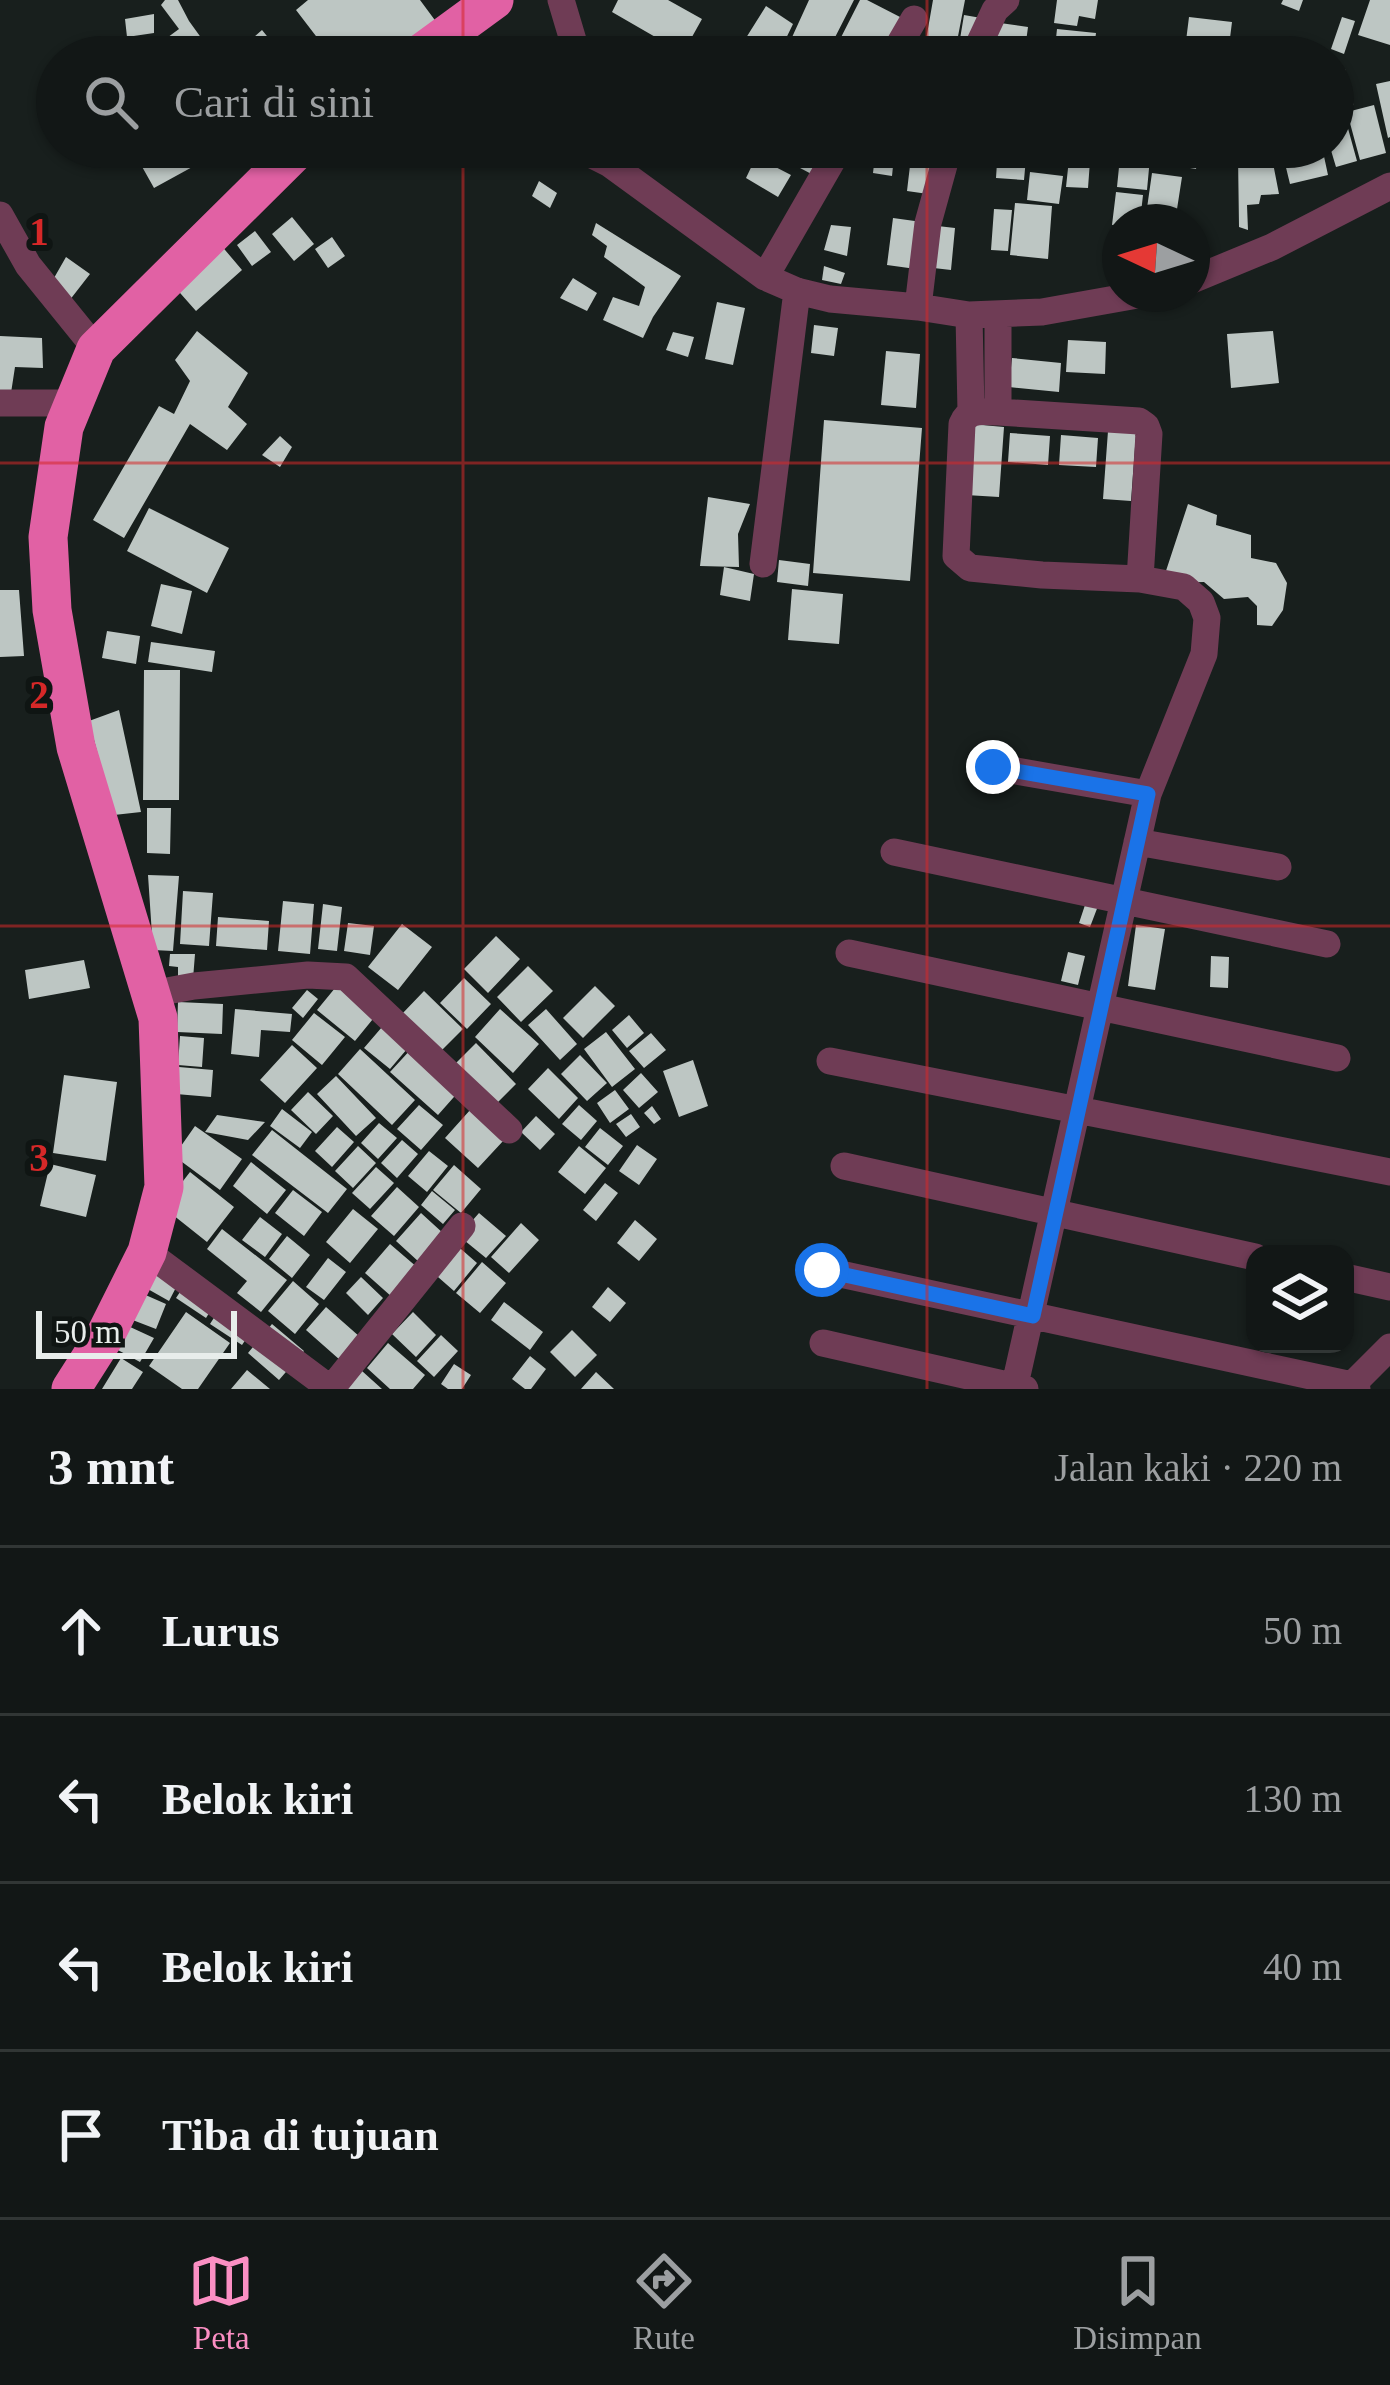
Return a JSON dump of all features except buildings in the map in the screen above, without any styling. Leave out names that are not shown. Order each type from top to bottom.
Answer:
[{"type":"highway","points":[[445,36],[494,0]]},
{"type":"highway","points":[[71,1389],[148,1252],[164,1187],[158,1018],[76,746],[52,610],[48,537],[64,427],[96,349],[279,168]]},
{"type":"street","points":[[561,0],[572,36]]},
{"type":"street","points":[[983,36],[995,10],[1006,0]]},
{"type":"street","points":[[904,36],[914,19]]},
{"type":"street","points":[[624,168],[765,278],[796,291],[830,299],[984,315],[1042,312],[1102,301]]},
{"type":"street","points":[[765,278],[828,168]]},
{"type":"street","points":[[918,307],[928,223],[944,168]]},
{"type":"street","points":[[1210,273],[1272,247],[1390,186]]},
{"type":"street","points":[[0,215],[28,265],[96,349]]},
{"type":"street","points":[[763,563],[796,291]]},
{"type":"street","points":[[984,315],[985,412]]},
{"type":"street","points":[[0,403],[74,403]]},
{"type":"street","points":[[824,1343],[1018,1388],[1148,794],[1204,654],[1208,631],[1201,602],[1184,587],[1140,579],[970,568],[962,563],[956,556],[965,417],[985,412],[1139,421],[1146,426],[1140,579]]},
{"type":"street","points":[[993,767],[1148,794]]},
{"type":"street","points":[[1137,842],[1278,867]]},
{"type":"street","points":[[894,852],[1327,944]]},
{"type":"street","points":[[849,953],[1337,1058]]},
{"type":"street","points":[[151,994],[308,975],[346,977],[508,1130]]},
{"type":"street","points":[[830,1060],[1390,1172]]},
{"type":"street","points":[[844,1166],[1246,1255]]},
{"type":"street","points":[[148,1252],[331,1389],[462,1226]]},
{"type":"street","points":[[822,1270],[1354,1387],[1390,1347]]},
{"type":"street","points":[[1354,1279],[1390,1287]]},
{"type":"route","points":[[822,1270],[1033,1316],[1148,794],[993,767]]}]
